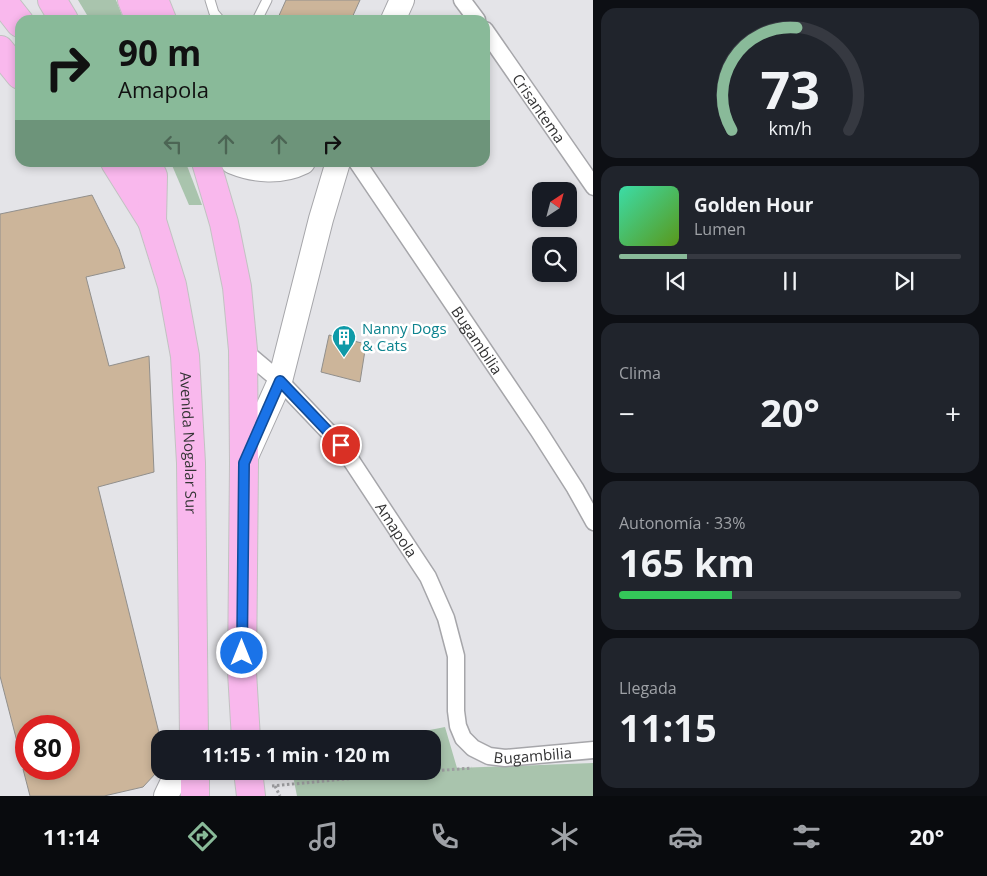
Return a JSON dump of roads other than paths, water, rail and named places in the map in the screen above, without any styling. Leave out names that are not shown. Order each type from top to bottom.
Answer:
[{"type":"highway","points":[[2,0],[15,17]]},
{"type":"highway","points":[[52,0],[61,15]]},
{"type":"highway","points":[[132,0],[138,15]]},
{"type":"highway","points":[[154,0],[160,15]]},
{"type":"highway","points":[[0,50],[15,69]]},
{"type":"highway","name":"Avenida Nogalar Sur","points":[[118,167],[152,221],[172,285],[185,356],[191,463],[193,730]]},
{"type":"highway","points":[[148,167],[153,176],[152,221]]},
{"type":"highway","points":[[207,167],[224,223],[235,278],[243,350],[242,672],[245,730]]},
{"type":"highway","points":[[195,780],[195,796]]},
{"type":"main road","points":[[396,15],[402,0]]},
{"type":"main road","points":[[244,167],[272,170],[284,167]]},
{"type":"main road","points":[[244,463],[280,381],[321,219],[337,167]]},
{"type":"main road","points":[[166,796],[174,780]]},
{"type":"street","points":[[462,0],[473,15]]},
{"type":"street","name":"Crisantema","points":[[490,37],[593,186]]},
{"type":"street","name":"Bugambilia","points":[[360,167],[538,430],[575,488],[593,522]]},
{"type":"street","name":"Amapola","points":[[243,350],[280,381],[341,445],[428,577],[446,618],[456,656],[456,711],[458,726],[463,738],[473,748]]},
{"type":"street","name":"Bugambilia","points":[[473,748],[489,756],[504,758],[593,750]]},
{"type":"lane","points":[[210,0],[216,15]]},
{"type":"lane","points":[[260,15],[267,0]]},
{"type":"place","name":"Nanny Dogs & Cats","points":[[344,358]]}]
